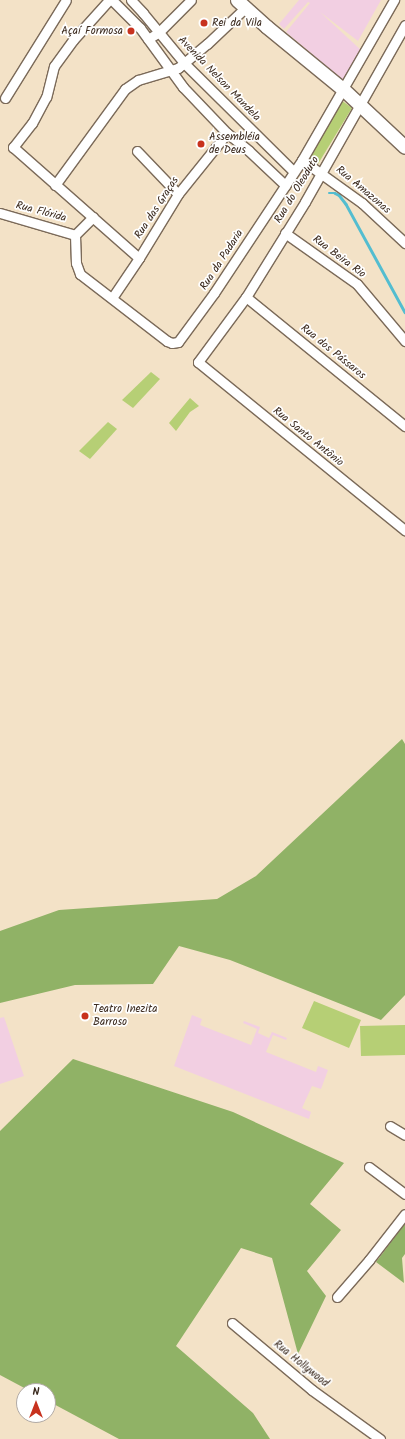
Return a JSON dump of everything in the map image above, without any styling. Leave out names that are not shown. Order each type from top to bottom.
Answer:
[{"type":"street","points":[[5,98],[66,0]]},
{"type":"street","points":[[109,0],[73,40],[54,66],[46,97],[32,123],[13,147],[140,258]]},
{"type":"street","points":[[112,0],[148,39],[183,87],[226,133],[249,151],[285,185]]},
{"type":"street","name":"Avenida Nelson Mandela","points":[[131,0],[184,64],[294,172]]},
{"type":"street","points":[[148,39],[159,32],[191,0]]},
{"type":"street","points":[[302,160],[344,90],[394,0]]},
{"type":"street","points":[[55,185],[125,89],[138,80],[170,71],[184,64],[241,4],[344,90],[405,147]]},
{"type":"street","name":"Rua do Oleoduto","points":[[198,360],[246,297],[322,172],[404,28]]},
{"type":"street","name":"Rua das Graças","points":[[112,298],[140,258],[178,194],[226,133]]},
{"type":"street","points":[[137,151],[178,194]]},
{"type":"street","name":"Rua do Oleoduto","points":[[285,185],[302,160]]},
{"type":"street","name":"Rua Amazonas","points":[[302,160],[322,172],[362,203],[405,244]]},
{"type":"street","name":"Rua da Padaria","points":[[112,298],[167,341],[174,343],[182,340],[285,185]]},
{"type":"street","name":"Rua Flórida","points":[[1,215],[75,235]]},
{"type":"street","points":[[93,217],[75,235],[77,268],[84,278],[112,298]]},
{"type":"street","name":"Rua Beira Rio","points":[[285,233],[357,284],[405,341]]},
{"type":"street","name":"Rua dos Pássaros","points":[[246,297],[405,426]]},
{"type":"street","name":"Rua Santo Antônio","points":[[198,360],[199,364],[405,530]]},
{"type":"street","points":[[390,1126],[405,1135]]},
{"type":"street","points":[[369,1167],[405,1194]]},
{"type":"street","points":[[337,1297],[369,1260],[405,1214]]},
{"type":"street","name":"Rua Hollywood","points":[[232,1323],[312,1390],[380,1439]]},
{"type":"shaded area","points":[[299,0],[381,0],[358,41],[320,12],[362,51],[344,81],[286,32],[310,3],[308,2],[284,29],[279,24]]},
{"type":"shaded area","points":[[192,1015],[202,1019],[200,1025],[251,1045],[257,1029],[243,1023],[244,1021],[260,1027],[258,1033],[269,1038],[272,1032],[287,1038],[286,1040],[273,1035],[266,1052],[316,1072],[318,1066],[328,1070],[321,1089],[312,1086],[302,1108],[311,1112],[309,1119],[174,1066]]},
{"type":"shaded area","points":[[4,1017],[24,1076],[0,1084],[0,1018]]},
{"type":"green space","points":[[341,100],[352,108],[318,164],[306,157]]},
{"type":"green space","points":[[151,372],[160,379],[133,408],[122,400]]},
{"type":"green space","points":[[190,398],[199,406],[190,412],[176,431],[169,423]]},
{"type":"green space","points":[[108,422],[117,429],[90,459],[79,451]]},
{"type":"green space","points":[[402,739],[405,744],[405,995],[381,1020],[230,960],[179,946],[153,984],[75,985],[0,1003],[0,931],[59,910],[217,899],[256,876]]},
{"type":"green space","points":[[314,1001],[361,1020],[349,1048],[302,1028]]},
{"type":"green space","points":[[405,1025],[405,1055],[361,1056],[360,1026]]},
{"type":"green space","points":[[73,1059],[233,1112],[344,1163],[310,1204],[341,1230],[307,1271],[326,1296],[298,1354],[272,1258],[241,1248],[176,1346],[253,1413],[270,1439],[119,1439],[56,1405],[56,1383],[16,1384],[0,1375],[0,1131]]},
{"type":"green space","points":[[404,1225],[405,1254],[402,1258],[404,1283],[376,1262]]},
{"type":"waterway","points":[[329,193],[339,195],[346,204],[405,312]]},
{"type":"place","name":"Rei da Vila","points":[[204,23]]},
{"type":"place","name":"Açaí Formosa","points":[[131,31]]},
{"type":"place","name":"Assembléia de Deus","points":[[201,144]]},
{"type":"place","name":"Teatro Inezita Barroso","points":[[85,1016]]}]
